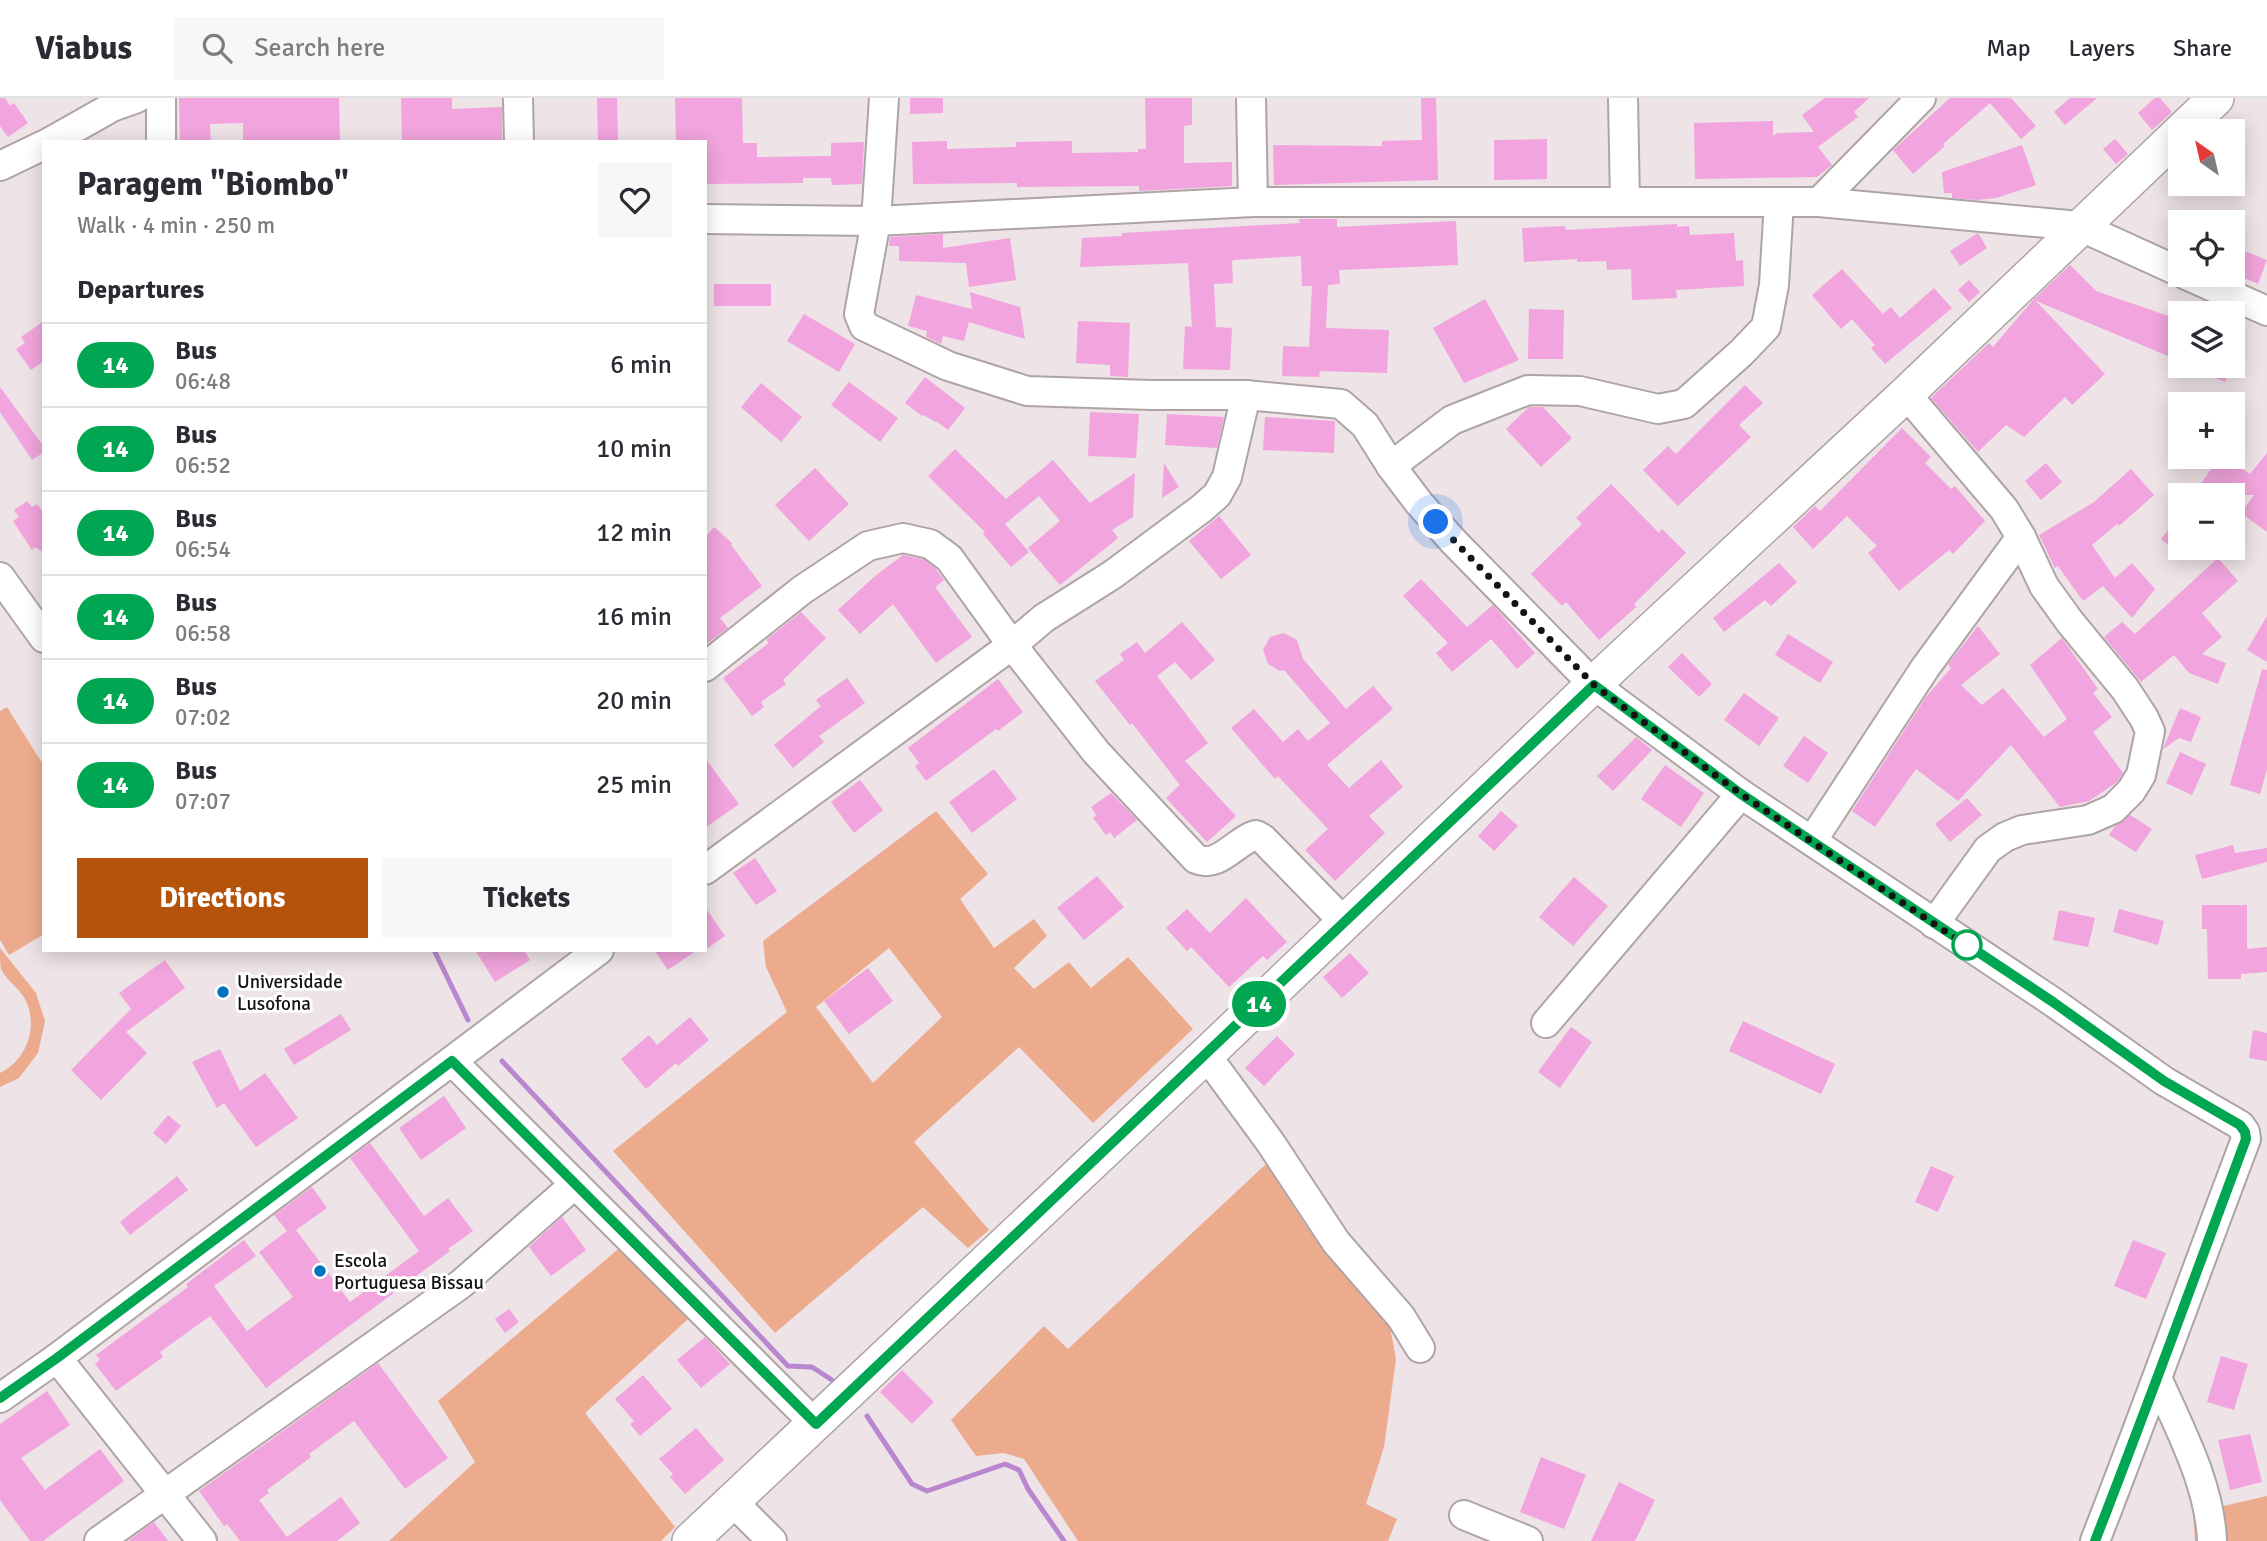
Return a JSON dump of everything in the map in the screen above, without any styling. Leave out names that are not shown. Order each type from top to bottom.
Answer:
[{"type":"main road","points":[[690,1541],[2216,98]]},
{"type":"street","points":[[54,140],[113,107],[137,98]]},
{"type":"street","points":[[161,140],[162,98]]},
{"type":"street","points":[[518,98],[519,140]]},
{"type":"street","points":[[884,98],[876,220],[859,314],[864,326],[947,366],[1027,391],[1151,396],[1246,395],[1341,404],[1366,425],[1391,466],[1453,541],[1594,685],[1741,794],[2053,1002],[2164,1081],[2240,1125],[2246,1139],[2158,1380],[2095,1541]]},
{"type":"street","points":[[1251,98],[1253,202]]},
{"type":"street","points":[[1623,98],[1625,202]]},
{"type":"street","points":[[1819,202],[1921,98]]},
{"type":"street","points":[[0,166],[42,146]]},
{"type":"street","points":[[707,219],[876,220],[1253,202],[1819,202],[2080,226],[2168,266]]},
{"type":"street","points":[[1391,466],[1452,420],[1528,390],[1580,391],[1658,409],[1684,404],[1766,327],[1774,285],[1779,202]]},
{"type":"street","points":[[2213,287],[2267,311]]},
{"type":"street","points":[[1906,394],[2004,509],[2021,537],[2044,586],[2125,689],[2150,731],[2146,755],[2136,783],[2113,809],[2088,820],[2022,830],[2005,837],[1988,849],[1934,924]]},
{"type":"street","points":[[707,869],[1012,645],[1044,618],[1112,575],[1217,495],[1227,477],[1246,395]]},
{"type":"street","points":[[1812,841],[1925,668],[2021,537]]},
{"type":"street","points":[[707,665],[802,590],[869,545],[902,538],[930,544],[950,558],[1012,645],[1096,752],[1196,859],[1213,861],[1256,835],[1344,922]]},
{"type":"street","points":[[0,577],[42,635]]},
{"type":"street","points":[[1546,1023],[1741,794]]},
{"type":"street","points":[[0,1398],[57,1358],[596,952]]},
{"type":"street","points":[[1206,1055],[1270,1142],[1336,1242],[1401,1317],[1420,1348]]},
{"type":"street","points":[[452,1061],[816,1424]]},
{"type":"street","points":[[99,1541],[461,1284],[575,1184]]},
{"type":"street","points":[[57,1358],[202,1541]]},
{"type":"street","points":[[2158,1380],[2199,1479],[2212,1541]]},
{"type":"street","points":[[733,1502],[772,1541]]},
{"type":"street","points":[[1464,1515],[1528,1541]]},
{"type":"shaded area","points":[[7,707],[42,763],[42,935],[9,955],[0,940],[0,711]]},
{"type":"shaded area","points":[[936,811],[988,874],[960,899],[994,948],[1034,919],[1047,936],[1014,968],[1034,989],[1069,962],[1091,988],[1128,957],[1193,1029],[1093,1123],[1019,1047],[914,1142],[989,1230],[968,1248],[923,1207],[775,1333],[613,1151],[787,1012],[766,967],[763,941]],"holes":[[[889,948],[942,1017],[873,1083],[816,1007]]]},
{"type":"shaded area","points":[[0,948],[36,993],[45,1021],[38,1053],[19,1078],[0,1087],[0,1073],[17,1060],[28,1041],[31,1020],[25,999],[1,969]]},
{"type":"shaded area","points":[[1266,1164],[1306,1226],[1385,1311],[1396,1359],[1384,1447],[1366,1504],[1397,1519],[1388,1541],[1078,1541],[1024,1459],[1004,1453],[976,1456],[951,1420],[1044,1326],[1068,1349]]},
{"type":"shaded area","points":[[629,1240],[698,1310],[585,1413],[675,1527],[661,1541],[389,1541],[475,1462],[438,1401]]},
{"type":"shaded area","points":[[2267,1496],[2267,1541],[2195,1541],[2193,1513]]},
{"type":"building","points":[[0,98],[5,98],[10,106],[14,103],[28,123],[8,137],[0,126]]},
{"type":"building","points":[[179,98],[339,98],[340,140],[243,140],[243,123],[210,124],[211,140],[180,140]]},
{"type":"building","points":[[401,98],[452,98],[452,109],[502,107],[502,140],[402,140]]},
{"type":"building","points":[[597,98],[617,98],[618,140],[598,140]]},
{"type":"building","points":[[675,98],[742,98],[743,143],[757,143],[757,157],[831,156],[831,143],[864,142],[862,184],[832,185],[831,178],[803,178],[803,183],[707,184],[707,140],[676,140]]},
{"type":"building","points":[[910,98],[943,98],[943,113],[910,114]]},
{"type":"building","points":[[1145,98],[1192,98],[1192,125],[1184,126],[1184,163],[1232,162],[1232,186],[1139,191],[1139,186],[913,184],[912,142],[947,141],[947,149],[1016,147],[1016,142],[1072,141],[1072,153],[1138,152],[1138,149],[1146,149]]},
{"type":"building","points":[[1421,98],[1436,98],[1438,180],[1274,185],[1273,145],[1382,146],[1382,141],[1422,140]]},
{"type":"building","points":[[1825,98],[1869,98],[1854,112],[1858,117],[1818,147],[1832,165],[1817,177],[1695,179],[1694,123],[1773,121],[1773,136],[1777,133],[1814,132],[1802,115]]},
{"type":"building","points":[[1950,98],[2011,98],[2036,126],[2021,139],[1990,103],[1913,174],[1893,150]]},
{"type":"building","points":[[2070,98],[2097,98],[2065,125],[2054,112]]},
{"type":"building","points":[[2155,98],[2160,98],[2172,112],[2152,130],[2138,113]]},
{"type":"building","points":[[1547,139],[1547,179],[1494,180],[1494,140]]},
{"type":"building","points":[[2115,139],[2128,154],[2116,164],[2103,149]]},
{"type":"building","points":[[2022,145],[2036,185],[1996,198],[1977,200],[1952,198],[1952,193],[1944,193],[1942,172]]},
{"type":"building","points":[[1299,219],[1337,219],[1337,227],[1456,221],[1458,265],[1339,270],[1340,284],[1328,285],[1326,328],[1389,330],[1387,373],[1320,371],[1319,377],[1282,376],[1283,346],[1309,347],[1312,286],[1302,286],[1301,256],[1234,260],[1233,283],[1214,284],[1216,327],[1232,328],[1230,370],[1183,369],[1185,326],[1192,327],[1188,263],[1080,267],[1082,238],[1122,236],[1122,233],[1300,223]]},
{"type":"building","points":[[1677,224],[1677,227],[1689,226],[1690,235],[1734,233],[1736,261],[1743,260],[1744,286],[1676,290],[1677,298],[1632,300],[1631,269],[1607,270],[1606,261],[1577,262],[1577,259],[1524,262],[1522,228],[1565,226],[1566,230]]},
{"type":"building","points":[[1978,233],[1987,248],[1960,266],[1950,251]]},
{"type":"building","points":[[943,234],[943,248],[1010,238],[1016,280],[969,287],[966,263],[899,261],[899,246],[889,246],[890,237]]},
{"type":"building","points":[[2245,251],[2267,260],[2258,284],[2245,278]]},
{"type":"building","points":[[2070,265],[2096,291],[2168,316],[2168,356],[2036,301],[2105,374],[2072,405],[2065,397],[2024,437],[2006,425],[1978,452],[1931,398],[1989,343],[1993,347],[2033,300]]},
{"type":"building","points":[[1842,269],[1883,314],[1891,307],[1900,318],[1934,288],[1952,308],[1885,364],[1871,348],[1875,345],[1852,319],[1841,329],[1812,295]]},
{"type":"building","points":[[1969,280],[1980,292],[1969,302],[1958,290]]},
{"type":"building","points":[[714,284],[771,284],[771,306],[714,306]]},
{"type":"building","points":[[970,292],[1020,307],[1025,339],[969,322],[964,341],[943,336],[941,344],[926,337],[927,331],[908,326],[916,295],[972,309]]},
{"type":"building","points":[[1485,299],[1519,360],[1464,383],[1433,328]]},
{"type":"building","points":[[1529,309],[1564,310],[1563,359],[1528,359]]},
{"type":"building","points":[[804,314],[855,344],[839,372],[787,341]]},
{"type":"building","points":[[1078,321],[1130,323],[1128,377],[1110,376],[1110,365],[1076,363]]},
{"type":"building","points":[[42,322],[42,362],[31,370],[16,349],[25,343],[21,337]]},
{"type":"building","points":[[925,377],[965,408],[948,430],[905,403]]},
{"type":"building","points":[[849,382],[898,418],[880,442],[831,405]]},
{"type":"building","points":[[761,383],[802,417],[781,442],[741,407]]},
{"type":"building","points":[[1745,385],[1763,403],[1739,425],[1751,437],[1678,506],[1643,470],[1668,446],[1676,454]]},
{"type":"building","points":[[0,387],[42,444],[42,453],[32,460],[0,412]]},
{"type":"building","points":[[1529,407],[1543,407],[1572,438],[1541,467],[1506,429]]},
{"type":"building","points":[[1090,412],[1139,414],[1136,458],[1088,456]]},
{"type":"building","points":[[1167,414],[1224,417],[1217,448],[1165,445]]},
{"type":"building","points":[[1265,417],[1335,421],[1334,453],[1263,450]]},
{"type":"building","points":[[1902,428],[1931,457],[1925,463],[1951,489],[1955,486],[1985,521],[1953,554],[1949,550],[1899,591],[1868,553],[1877,546],[1847,516],[1813,549],[1793,527],[1815,506],[1820,511]]},
{"type":"building","points":[[955,449],[1006,499],[1053,460],[1090,503],[1135,473],[1133,517],[1112,530],[1118,538],[1060,585],[1028,548],[1060,521],[1039,496],[1005,524],[1029,552],[1011,567],[983,534],[985,532],[928,476]]},
{"type":"building","points":[[2267,453],[2267,532],[2245,516],[2245,507],[2254,495],[2245,495],[2245,483],[2201,483],[2211,469],[2243,469],[2250,474]]},
{"type":"building","points":[[1164,463],[1179,487],[1162,498]]},
{"type":"building","points":[[2046,463],[2062,482],[2041,500],[2025,481]]},
{"type":"building","points":[[815,468],[849,504],[809,541],[775,505]]},
{"type":"building","points":[[2131,469],[2154,495],[2119,526],[2117,524],[2092,545],[2115,578],[2132,563],[2155,589],[2132,618],[2103,586],[2083,601],[2058,566],[2055,568],[2039,535],[2094,502]]},
{"type":"building","points":[[1611,484],[1659,533],[1662,529],[1686,553],[1634,604],[1636,607],[1599,640],[1566,602],[1562,606],[1531,574],[1582,524],[1576,518]]},
{"type":"building","points":[[27,501],[32,507],[37,504],[42,510],[42,552],[35,547],[32,550],[13,521],[19,517],[14,510]]},
{"type":"building","points":[[1219,516],[1251,555],[1221,579],[1189,541]]},
{"type":"building","points":[[714,527],[732,543],[762,586],[720,618],[728,628],[707,644],[707,535]]},
{"type":"building","points":[[2168,530],[2168,545],[2161,539]]},
{"type":"building","points":[[903,555],[923,559],[935,568],[944,580],[935,587],[972,637],[936,663],[893,604],[860,634],[838,610]]},
{"type":"building","points":[[2216,560],[2220,560],[2238,581],[2202,613],[2222,637],[2202,654],[2226,663],[2218,684],[2189,673],[2174,655],[2141,682],[2104,637],[2122,622],[2135,634]]},
{"type":"building","points":[[1779,563],[1797,582],[1771,606],[1765,600],[1724,632],[1713,618]]},
{"type":"building","points":[[1421,579],[1467,627],[1493,605],[1535,653],[1517,669],[1491,639],[1452,672],[1436,653],[1448,643],[1403,596]]},
{"type":"building","points":[[801,612],[826,638],[783,680],[786,684],[761,702],[764,707],[752,716],[723,678],[769,643],[766,640]]},
{"type":"building","points":[[2267,616],[2267,662],[2247,650]]},
{"type":"building","points":[[1182,622],[1215,660],[1191,680],[1175,662],[1157,676],[1208,743],[1185,761],[1236,816],[1207,842],[1166,798],[1180,785],[1095,681],[1124,660],[1120,654],[1137,642],[1145,653]]},
{"type":"building","points":[[1978,626],[2000,654],[1961,685],[1982,705],[2003,688],[2044,737],[2067,719],[2030,665],[2062,638],[2098,689],[2093,693],[2112,717],[2093,732],[2123,773],[2117,782],[2089,801],[2060,807],[2011,745],[1958,801],[1916,769],[1875,827],[1852,811],[1926,697],[1951,668],[1948,664]]},
{"type":"building","points":[[1284,633],[1297,640],[1303,659],[1346,709],[1373,686],[1393,709],[1327,765],[1349,788],[1381,760],[1403,787],[1369,816],[1385,833],[1335,881],[1305,850],[1328,829],[1278,776],[1275,779],[1231,728],[1254,709],[1283,742],[1298,729],[1308,741],[1330,723],[1284,670],[1280,671],[1268,664],[1263,650],[1270,637]]},
{"type":"building","points":[[1788,634],[1833,662],[1820,683],[1775,655]]},
{"type":"building","points":[[1682,653],[1712,684],[1699,697],[1668,667]]},
{"type":"building","points":[[2262,669],[2267,670],[2267,769],[2260,794],[2230,785]]},
{"type":"building","points":[[847,678],[865,703],[819,736],[824,742],[793,768],[774,745],[821,706],[816,700]]},
{"type":"building","points":[[998,679],[1023,712],[926,781],[915,766],[919,763],[908,748]]},
{"type":"building","points":[[1744,693],[1779,718],[1759,746],[1724,720]]},
{"type":"building","points":[[2180,708],[2201,717],[2191,742],[2179,738],[2163,749]]},
{"type":"building","points":[[1804,736],[1828,753],[1808,783],[1783,766]]},
{"type":"building","points":[[1636,737],[1652,750],[1613,791],[1597,776]]},
{"type":"building","points":[[2180,752],[2206,764],[2192,795],[2166,783]]},
{"type":"building","points":[[707,761],[739,804],[707,827]]},
{"type":"building","points":[[1665,765],[1704,793],[1681,827],[1641,799]]},
{"type":"building","points":[[994,769],[1017,799],[972,833],[949,802]]},
{"type":"building","points":[[860,780],[883,810],[854,833],[831,802]]},
{"type":"building","points":[[1111,793],[1137,820],[1114,838],[1110,832],[1106,835],[1093,818],[1096,815],[1091,807]]},
{"type":"building","points":[[1967,798],[1982,815],[1950,842],[1935,824]]},
{"type":"building","points":[[1501,811],[1518,826],[1494,851],[1478,836]]},
{"type":"building","points":[[2130,815],[2152,829],[2136,852],[2109,835],[2115,826]]},
{"type":"building","points":[[2233,845],[2235,853],[2267,848],[2267,862],[2202,879],[2195,855]]},
{"type":"building","points":[[755,858],[777,891],[756,905],[733,873]]},
{"type":"building","points":[[1097,876],[1124,907],[1084,940],[1057,908]]},
{"type":"building","points":[[1574,877],[1608,906],[1573,946],[1539,917]]},
{"type":"building","points":[[1246,898],[1287,942],[1267,960],[1263,956],[1229,987],[1191,947],[1187,951],[1166,928],[1187,909],[1210,933]]},
{"type":"building","points":[[2202,905],[2247,905],[2247,949],[2267,947],[2267,972],[2241,974],[2241,979],[2208,979],[2207,929],[2202,929]]},
{"type":"building","points":[[2119,909],[2164,921],[2158,945],[2113,932]]},
{"type":"building","points":[[707,910],[725,936],[707,949]]},
{"type":"building","points":[[2059,910],[2095,918],[2088,947],[2053,940]]},
{"type":"building","points":[[476,952],[525,952],[530,960],[495,982]]},
{"type":"building","points":[[655,952],[694,952],[668,970]]},
{"type":"building","points":[[1350,953],[1369,973],[1342,998],[1323,977]]},
{"type":"building","points":[[165,960],[185,988],[126,1032],[147,1053],[101,1100],[71,1070],[131,1009],[119,993]]},
{"type":"building","points":[[868,968],[893,1001],[849,1034],[824,1001]]},
{"type":"building","points":[[341,1014],[351,1030],[294,1065],[284,1049]]},
{"type":"building","points":[[690,1017],[709,1040],[678,1066],[676,1063],[646,1089],[621,1059],[649,1035],[657,1045]]},
{"type":"building","points":[[1743,1021],[1835,1064],[1821,1094],[1729,1051]]},
{"type":"building","points":[[1571,1027],[1592,1042],[1560,1088],[1538,1072]]},
{"type":"building","points":[[2253,1030],[2267,1033],[2267,1061],[2249,1058]]},
{"type":"building","points":[[1277,1036],[1295,1054],[1264,1086],[1245,1068]]},
{"type":"building","points":[[220,1049],[240,1091],[265,1073],[298,1118],[256,1147],[224,1103],[217,1108],[192,1062]]},
{"type":"building","points":[[444,1096],[466,1128],[421,1160],[399,1128]]},
{"type":"building","points":[[168,1115],[181,1126],[166,1144],[153,1133]]},
{"type":"building","points":[[370,1143],[424,1216],[448,1198],[473,1231],[266,1388],[210,1316],[160,1352],[163,1357],[116,1391],[95,1364],[100,1360],[96,1355],[188,1287],[186,1284],[244,1240],[256,1256],[214,1286],[247,1331],[293,1297],[259,1252],[287,1231],[274,1215],[312,1187],[327,1208],[296,1230],[350,1302],[419,1251],[350,1158]]},
{"type":"building","points":[[1931,1166],[1954,1176],[1938,1212],[1915,1202]]},
{"type":"building","points":[[177,1176],[188,1190],[130,1235],[120,1222]]},
{"type":"building","points":[[562,1217],[586,1250],[551,1276],[529,1247]]},
{"type":"building","points":[[2133,1240],[2166,1253],[2146,1299],[2114,1286]]},
{"type":"building","points":[[509,1309],[519,1322],[505,1333],[495,1319]]},
{"type":"building","points":[[705,1337],[730,1364],[701,1388],[677,1360]]},
{"type":"building","points":[[2221,1356],[2248,1364],[2234,1410],[2207,1402]]},
{"type":"building","points":[[378,1363],[448,1458],[405,1489],[354,1421],[309,1454],[311,1457],[267,1490],[269,1493],[259,1500],[287,1537],[341,1497],[360,1523],[337,1541],[240,1541],[227,1524],[224,1526],[199,1491]]},
{"type":"building","points":[[902,1370],[934,1402],[912,1424],[880,1392]]},
{"type":"building","points":[[643,1375],[672,1409],[640,1436],[630,1424],[634,1421],[615,1399]]},
{"type":"building","points":[[47,1391],[70,1425],[21,1458],[45,1490],[100,1449],[124,1481],[43,1541],[30,1541],[0,1500],[0,1424]]},
{"type":"building","points":[[696,1428],[724,1460],[685,1494],[670,1477],[673,1474],[659,1459]]},
{"type":"building","points":[[2250,1434],[2262,1482],[2230,1490],[2218,1440]]},
{"type":"building","points":[[1541,1457],[1586,1475],[1564,1529],[1520,1512]]},
{"type":"building","points":[[1619,1482],[1655,1500],[1635,1541],[1591,1541]]},
{"type":"building","points":[[154,1522],[168,1541],[128,1541]]},
{"type":"waterway","points":[[435,952],[468,1020]]},
{"type":"waterway","points":[[502,1061],[788,1366],[812,1367],[832,1380]]},
{"type":"waterway","points":[[867,1416],[912,1484],[927,1491],[1005,1464],[1019,1470],[1028,1489],[1064,1541]]},
{"type":"bus line","name":"14","points":[[0,1398],[452,1061],[816,1424],[1594,685],[1741,794],[2053,1002],[2164,1081],[2240,1125],[2245,1132],[2246,1139],[2158,1380],[2095,1541]]},
{"type":"place","name":"Universidade Lusofona","points":[[223,992]]},
{"type":"place","name":"Escola Portuguesa Bissau","points":[[320,1271]]},
{"type":"route","points":[[1436,522],[1594,685],[1741,794],[1973,950],[1967,945]]}]
